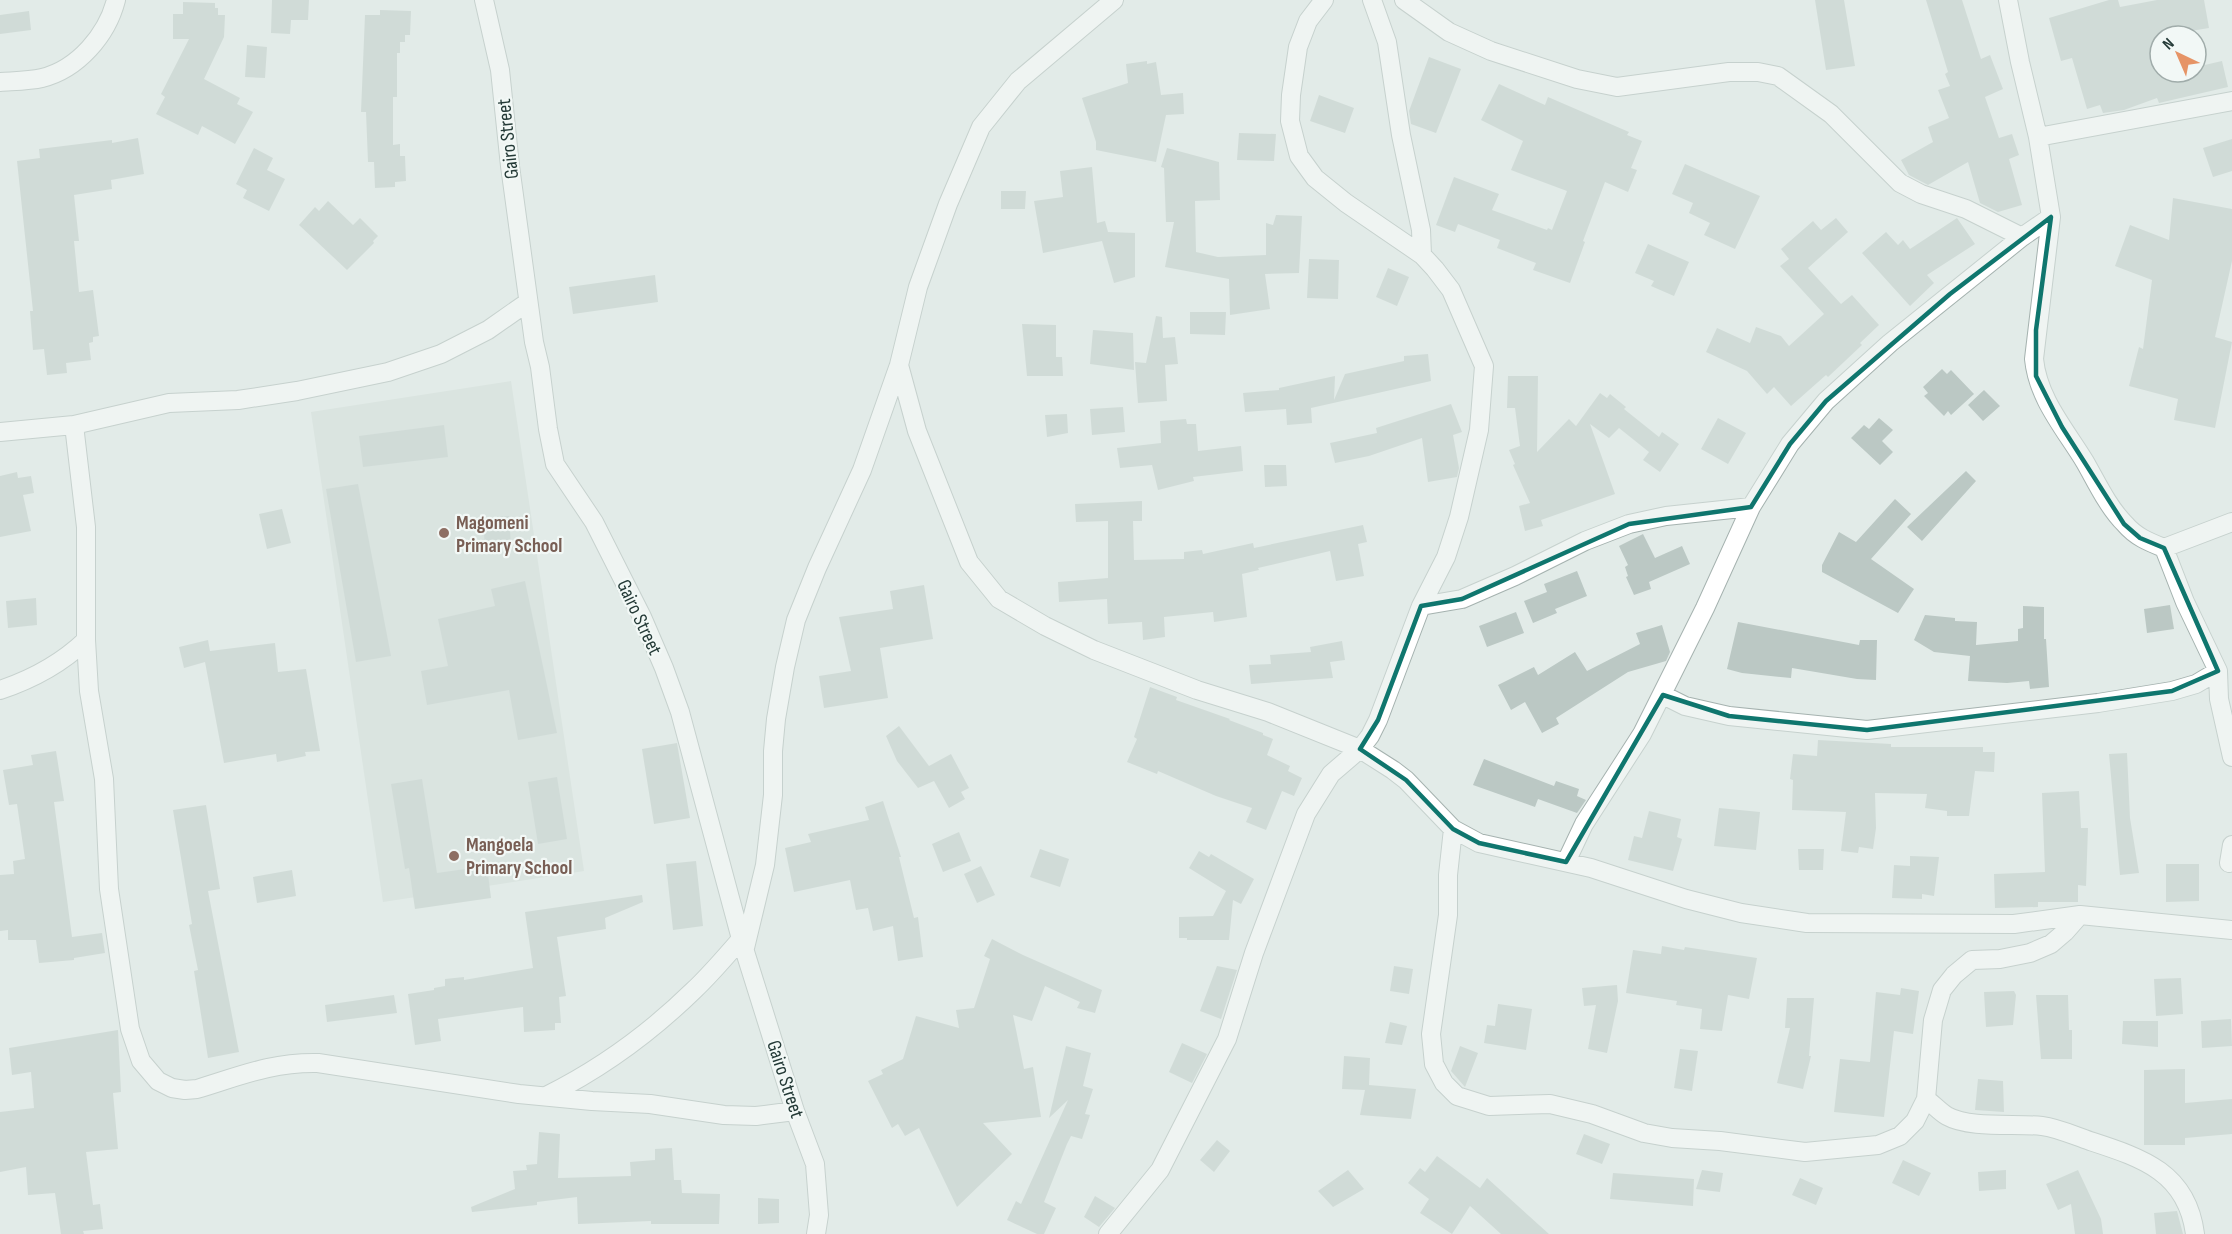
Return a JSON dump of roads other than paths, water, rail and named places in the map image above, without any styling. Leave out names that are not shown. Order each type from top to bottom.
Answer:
[{"type":"street","points":[[0,82],[42,78],[60,71],[88,50],[100,35],[113,13],[116,0]]},
{"type":"street","name":"Gairo Street","points":[[484,0],[500,69],[528,302],[555,464],[594,522],[642,617],[680,712],[743,945],[795,1111],[815,1164],[819,1215],[816,1234]]},
{"type":"street","points":[[548,1095],[575,1082],[613,1058],[694,990],[743,945],[765,865],[773,795],[776,719],[796,620],[817,568],[858,481],[898,365],[918,287],[948,204],[981,127],[1018,81],[1114,0]]},
{"type":"street","points":[[1108,1234],[1160,1170],[1227,1039],[1254,953],[1306,814],[1331,774],[1360,749],[1378,720],[1421,606],[1446,557],[1459,517],[1479,430],[1484,366],[1451,290],[1422,255],[1315,178],[1299,156],[1290,122],[1298,47],[1308,21],[1324,0]]},
{"type":"street","points":[[1372,0],[1387,42],[1401,135],[1421,230],[1422,255]]},
{"type":"street","points":[[1404,0],[1449,32],[1491,51],[1577,79],[1617,87],[1729,72],[1758,72],[1778,76],[1831,114],[1900,183],[1921,194],[1966,209],[2022,237]]},
{"type":"street","points":[[2008,0],[2038,137],[2051,217],[2034,359],[2036,376],[2045,397],[2124,524],[2140,538],[2164,548],[2232,522]]},
{"type":"street","points":[[2038,137],[2232,102]]},
{"type":"street","points":[[1566,862],[1584,824],[1642,734],[1663,695],[1752,507],[1790,444],[1826,401],[1890,343],[2022,237],[2051,217]]},
{"type":"street","points":[[0,432],[74,424],[169,403],[238,400],[297,391],[388,372],[441,354],[488,330],[528,302]]},
{"type":"street","points":[[898,365],[917,431],[969,561],[999,599],[1045,626],[1094,650],[1197,690],[1268,712],[1360,749],[1406,780],[1453,829],[1479,843],[1566,862],[1686,899],[1741,913],[1806,923],[2014,924],[2080,915],[2232,930]]},
{"type":"street","points":[[74,424],[86,526],[86,640],[89,691],[104,779],[106,860],[117,947],[130,1029],[141,1061],[158,1081],[172,1088],[197,1089],[265,1067],[286,1063],[318,1063],[490,1090],[592,1101],[650,1104],[724,1115],[756,1116],[795,1111]]},
{"type":"street","points":[[1421,606],[1462,599],[1629,524],[1666,516],[1752,507]]},
{"type":"street","points":[[2164,548],[2185,602],[2218,671],[2219,699],[2232,757]]},
{"type":"street","points":[[0,690],[50,669],[70,656],[86,640]]},
{"type":"street","points":[[1663,695],[1685,706],[1729,716],[1867,730],[2098,704],[2162,693],[2196,684],[2218,671]]},
{"type":"street","points":[[1453,829],[1448,875],[1448,915],[1431,1034],[1434,1064],[1444,1083],[1457,1096],[1489,1106],[1550,1104],[1592,1114],[1644,1133],[1672,1138],[1720,1141],[1805,1152],[1878,1145],[1900,1136],[1915,1121],[1926,1099],[1933,1020],[1942,990],[1954,975],[1972,960],[2000,959],[2030,953],[2051,944],[2080,915]]},
{"type":"street","points":[[1926,1099],[1948,1117],[1976,1123],[2044,1126],[2144,1160],[2170,1179],[2183,1197],[2194,1222],[2195,1234]]},
{"type":"place","name":"Magomeni Primary School","points":[[444,533]]},
{"type":"place","name":"Mangoela Primary School","points":[[454,856]]}]
